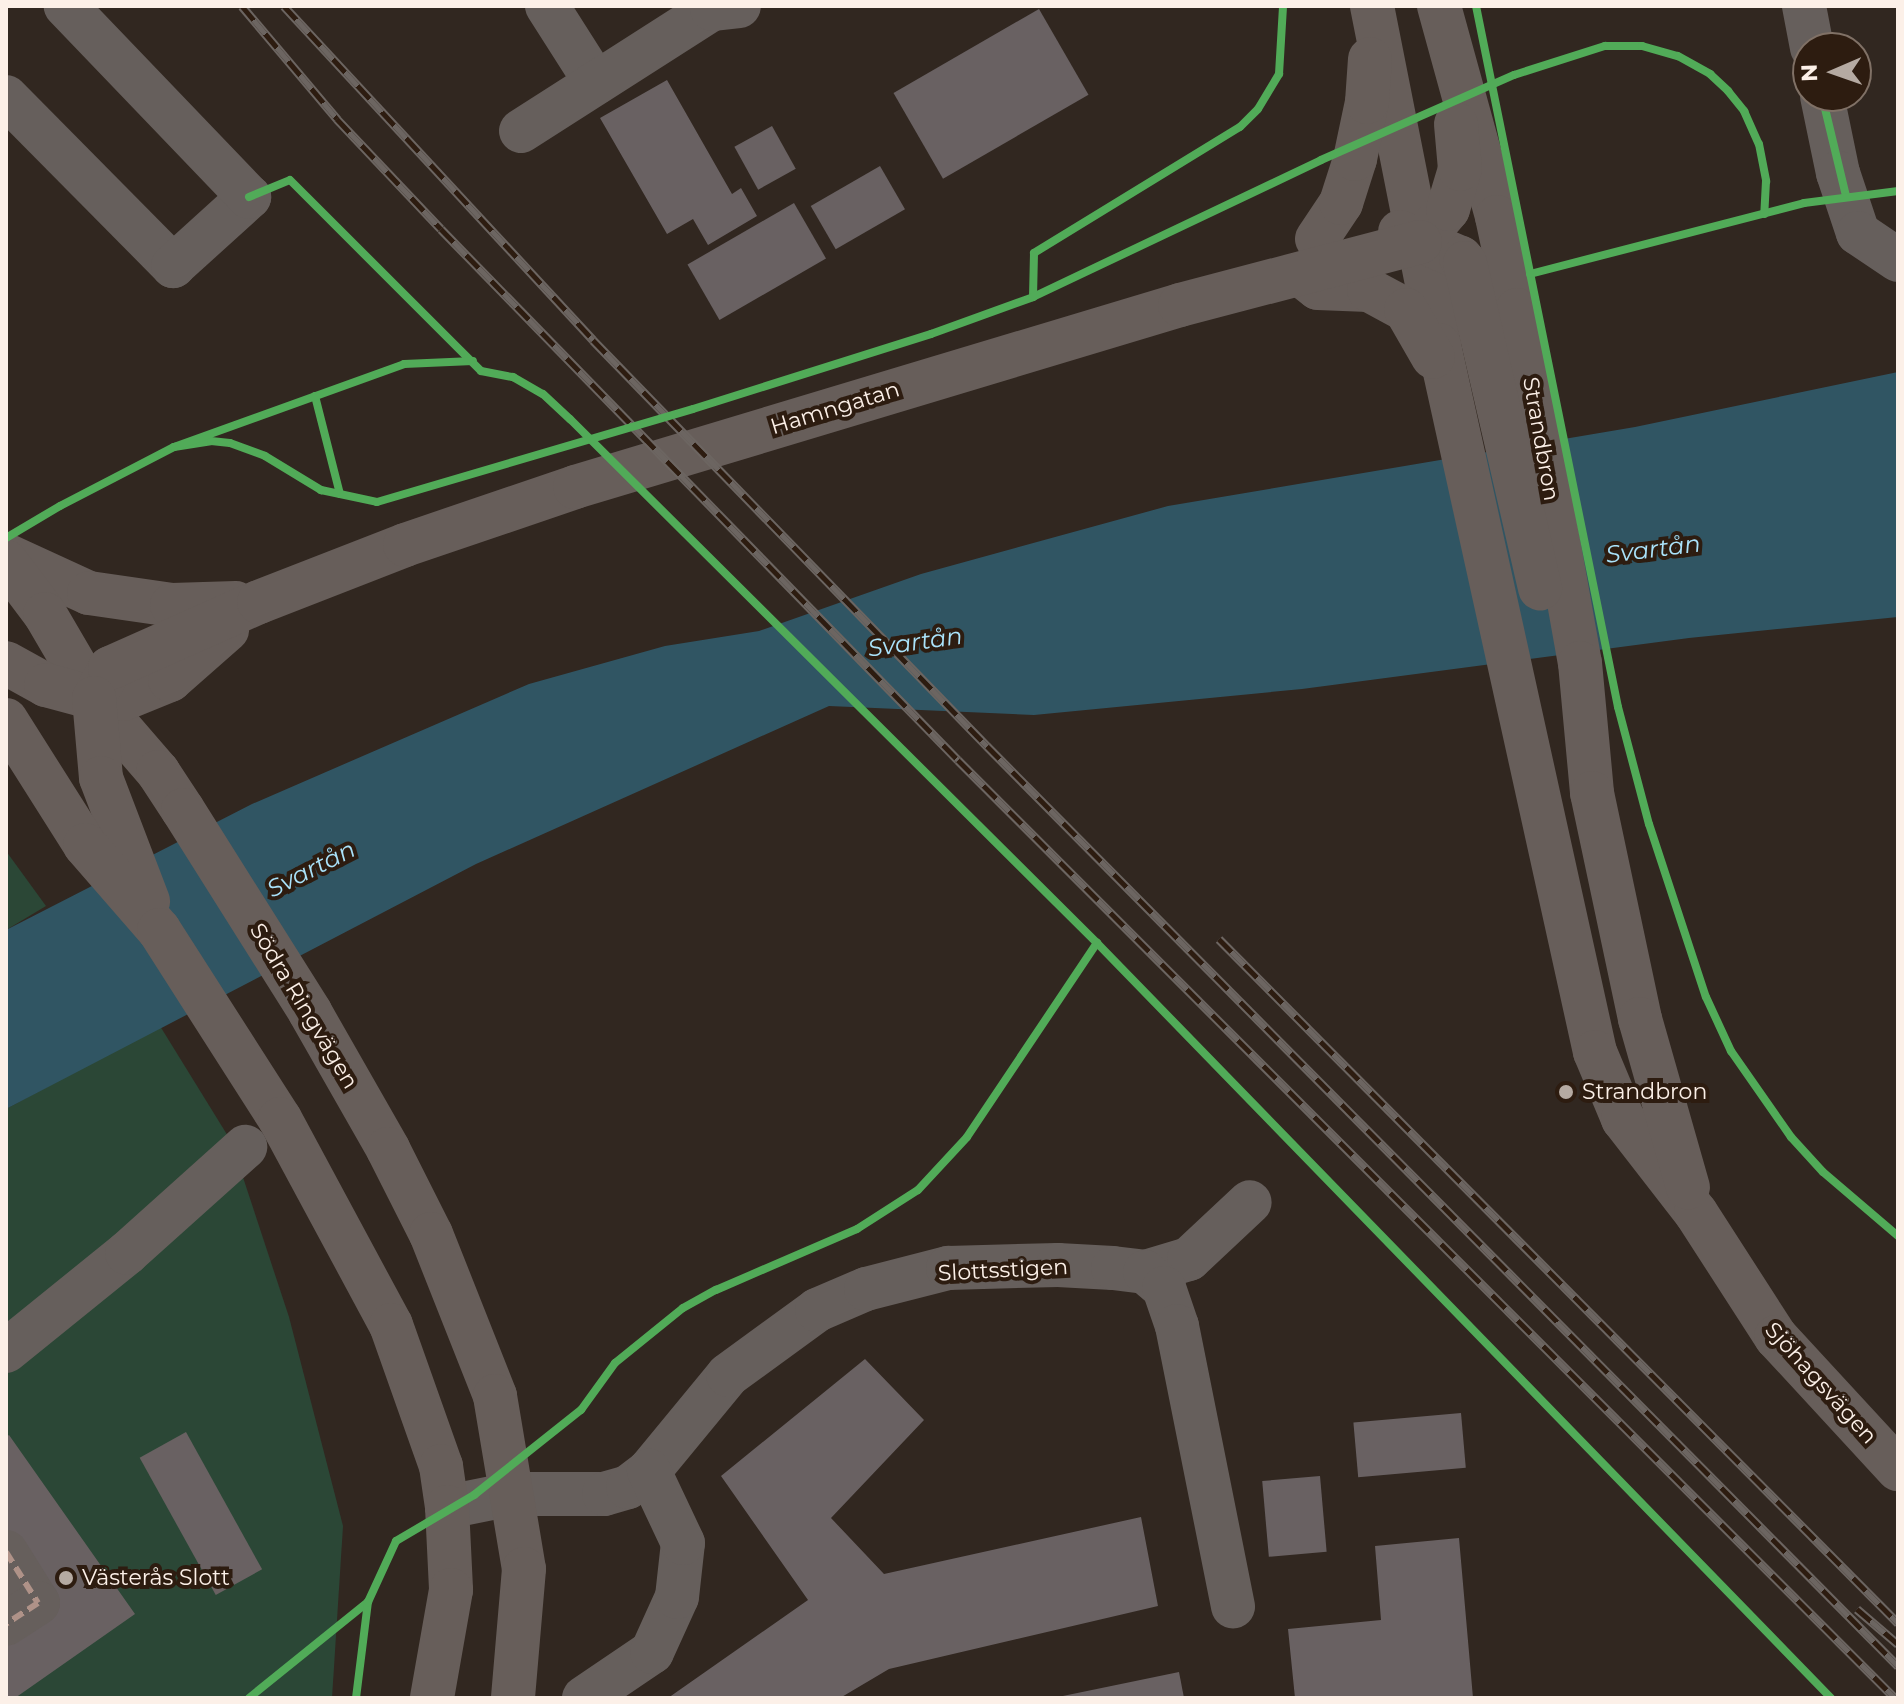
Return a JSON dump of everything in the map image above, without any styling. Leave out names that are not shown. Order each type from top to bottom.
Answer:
[{"type":"main road","name":"Strandbron","points":[[1373,7],[1420,242],[1486,410]]},
{"type":"main road","points":[[1373,7],[1367,102],[1355,159],[1341,203],[1307,256],[1318,288],[1369,290],[1406,310],[1486,410],[1570,666],[1592,793],[1640,1019],[1696,1213]]},
{"type":"main road","name":"Strandbron","points":[[1442,15],[1497,217],[1486,410],[1511,672],[1595,1052],[1623,1119],[1696,1213]]},
{"type":"main road","points":[[1420,242],[1448,209],[1460,169],[1442,15]]},
{"type":"main road","name":"Hamngatan","points":[[259,602],[170,680],[123,699],[94,698],[110,668],[259,602],[405,545],[575,487],[1180,305],[1384,224],[1461,258],[1465,263],[1486,410]]},
{"type":"main road","points":[[6,555],[89,593],[172,605],[259,602]]},
{"type":"main road","name":"Södra Ringvägen","points":[[6,562],[45,614],[94,698],[158,772],[183,810],[293,986],[388,1149],[431,1234],[495,1396],[524,1569],[513,1698]]},
{"type":"main road","points":[[6,663],[46,685],[94,698],[101,778],[116,858],[280,1119],[391,1325],[441,1466],[447,1507],[451,1590],[432,1698]]},
{"type":"main road","points":[[158,772],[157,734],[170,680]]},
{"type":"main road","points":[[6,720],[85,845],[116,858]]},
{"type":"main road","name":"Sjöhagsvägen","points":[[1696,1213],[1776,1337],[1891,1447]]},
{"type":"street","points":[[6,97],[173,266],[249,197],[66,6]]},
{"type":"street","points":[[547,6],[596,83]]},
{"type":"street","points":[[521,131],[712,9],[739,6]]},
{"type":"street","points":[[1804,6],[1809,32]]},
{"type":"street","points":[[1825,112],[1838,173],[1858,233],[1898,260]]},
{"type":"street","points":[[6,1351],[127,1253],[245,1147]]},
{"type":"street","points":[[1145,1272],[1189,1259],[1250,1202]]},
{"type":"street","name":"Slottsstigen","points":[[447,1507],[512,1494],[604,1494],[628,1487],[649,1471],[728,1375],[817,1310],[866,1289],[948,1268],[1058,1265],[1145,1272]]},
{"type":"street","points":[[1145,1272],[1164,1288],[1177,1326],[1233,1606]]},
{"type":"street","points":[[584,1698],[652,1652],[677,1597],[683,1543],[649,1471]]},
{"type":"street","points":[[6,1552],[38,1603],[6,1624]]},
{"type":"green space","points":[[6,851],[46,906],[6,930]]},
{"type":"green space","points":[[160,1026],[231,1141],[289,1317],[343,1526],[332,1698],[6,1698],[6,1109]]},
{"type":"water","name":"Svartån","points":[[1898,372],[1898,617],[1689,638],[1302,689],[1034,715],[829,706],[476,864],[6,1109],[6,930],[252,804],[529,684],[665,646],[759,631],[921,574],[1168,506],[1635,427]]},
{"type":"building","points":[[1039,9],[1088,95],[943,179],[894,93]]},
{"type":"building","points":[[667,80],[732,194],[741,188],[757,216],[708,245],[693,219],[667,234],[600,118]]},
{"type":"building","points":[[772,126],[796,169],[758,190],[734,147]]},
{"type":"building","points":[[880,166],[905,209],[836,249],[811,206]]},
{"type":"building","points":[[794,203],[826,258],[719,320],[687,264]]},
{"type":"building","points":[[865,1359],[924,1420],[831,1518],[884,1574],[1141,1517],[1158,1606],[889,1669],[840,1698],[668,1698],[808,1600],[721,1476]]},
{"type":"building","points":[[1461,1413],[1466,1468],[1358,1477],[1353,1422]]},
{"type":"building","points":[[186,1432],[262,1569],[216,1595],[140,1458]]},
{"type":"building","name":"Västerås Slott","points":[[9,1435],[135,1614],[15,1698],[6,1698],[6,1624],[38,1603],[6,1552],[6,1437]]},
{"type":"building","points":[[1320,1476],[1327,1552],[1269,1557],[1262,1481]]},
{"type":"building","points":[[1459,1538],[1473,1698],[1295,1698],[1288,1629],[1381,1620],[1375,1546]]},
{"type":"building","points":[[1179,1672],[1184,1698],[1058,1698],[1058,1697]]},
{"type":"railway","points":[[242,6],[337,119],[441,229],[958,760],[1895,1698]]},
{"type":"railway","points":[[284,6],[593,340],[987,746],[1898,1666]]},
{"type":"railway","points":[[1219,939],[1898,1623]]},
{"type":"railway","points":[[1857,1609],[1898,1644]]},
{"type":"marked path","points":[[6,1552],[38,1603],[6,1624]]},
{"type":"cycle path","points":[[1033,297],[1034,253],[1240,127],[1258,109],[1279,74],[1283,6]]},
{"type":"cycle path","points":[[1476,6],[1618,707],[1649,824],[1706,997],[1731,1051],[1791,1137],[1823,1172],[1898,1236]]},
{"type":"cycle path","points":[[174,447],[211,441],[230,443],[265,456],[321,490],[377,502],[693,409],[931,334],[1033,297],[1321,160],[1514,75],[1605,46],[1642,46],[1678,56],[1710,74],[1728,91],[1744,111],[1759,144],[1766,181],[1764,214]]},
{"type":"cycle path","points":[[1826,112],[1846,196]]},
{"type":"cycle path","points":[[249,197],[290,180],[481,371],[513,377],[543,394],[570,419],[1097,943],[1831,1698]]},
{"type":"cycle path","points":[[1530,274],[1804,203],[1898,191]]},
{"type":"cycle path","points":[[6,538],[60,506],[174,447],[404,364],[473,361]]},
{"type":"cycle path","points":[[315,396],[340,494]]},
{"type":"cycle path","points":[[356,1698],[368,1602],[396,1541],[474,1495],[581,1410],[615,1363],[683,1308],[716,1290],[857,1229],[918,1190],[967,1137],[1097,943]]},
{"type":"cycle path","points":[[249,1698],[368,1602]]},
{"type":"place","name":"Strandbron","points":[[1566,1092]]},
{"type":"place","name":"Västerås Slott","points":[[66,1578]]}]
